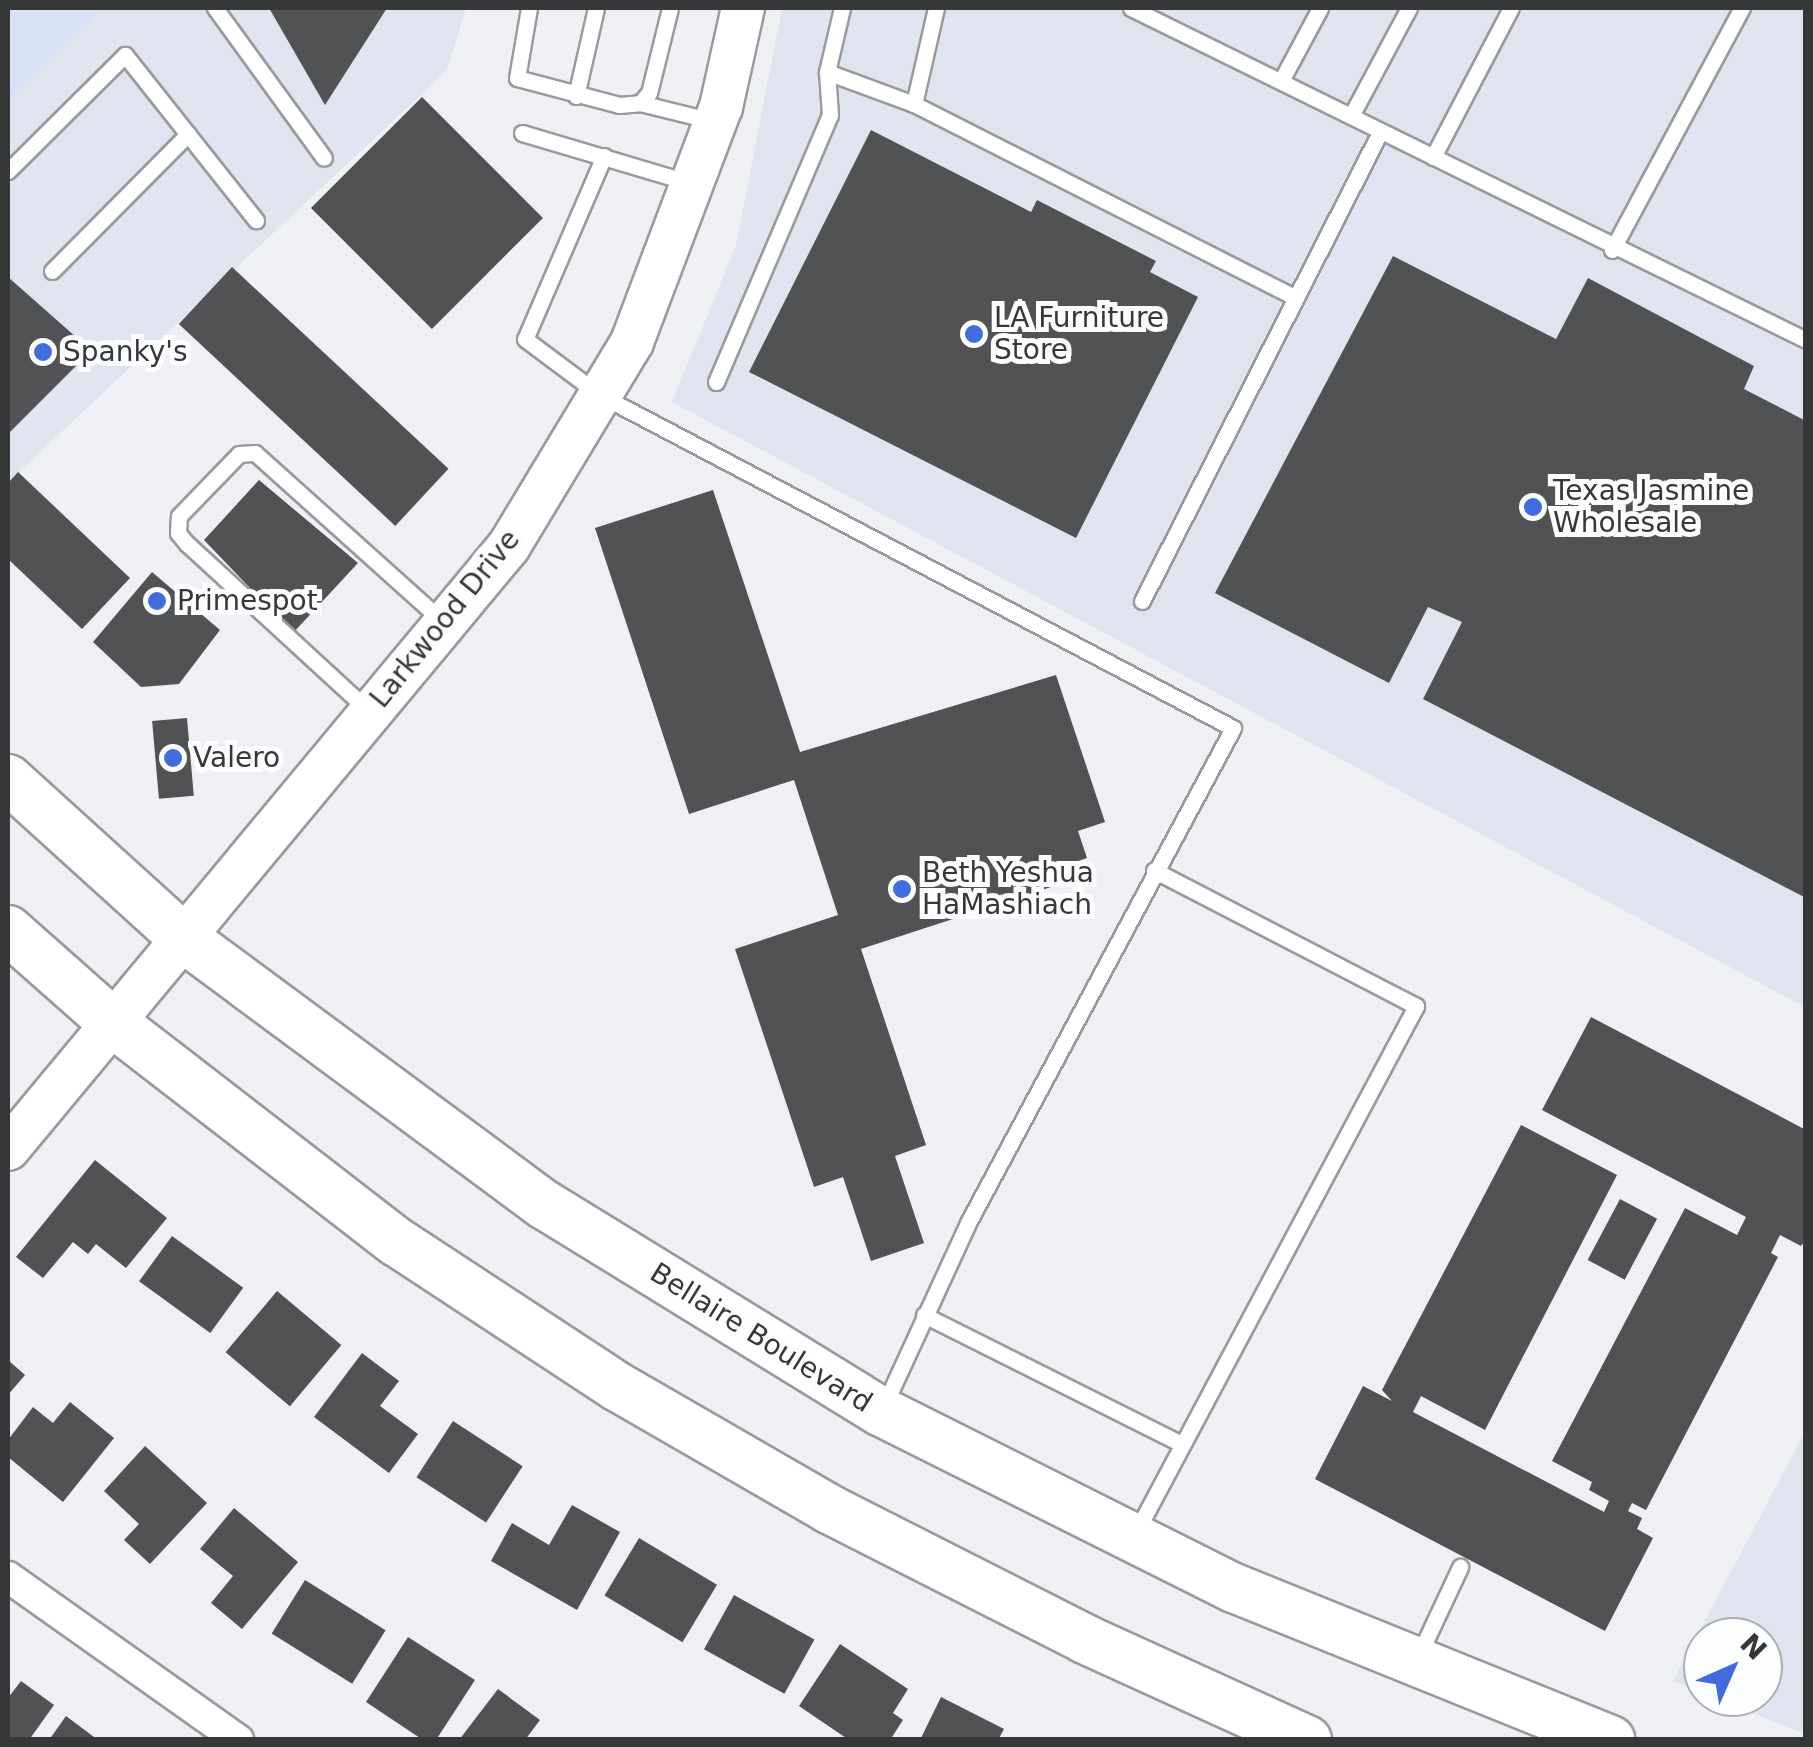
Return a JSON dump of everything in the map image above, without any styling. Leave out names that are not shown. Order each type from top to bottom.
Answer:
[{"type":"main road","name":"Bellaire Boulevard","points":[[8,779],[181,936],[546,1205],[882,1412],[1132,1540],[1610,1740]]},
{"type":"main road","points":[[8,930],[112,1022],[397,1242],[618,1388],[897,1544],[1085,1639],[1307,1740]]},
{"type":"street","name":"Larkwood Drive","points":[[8,1149],[181,936],[509,546],[632,342],[714,122],[743,8]]},
{"type":"street","points":[[8,1577],[238,1740]]},
{"type":"lane","points":[[216,8],[324,158]]},
{"type":"lane","points":[[529,8],[518,78],[576,96],[640,103],[714,122]]},
{"type":"lane","points":[[576,96],[596,8]]},
{"type":"lane","points":[[640,103],[648,94],[670,8]]},
{"type":"lane","points":[[716,382],[830,115],[827,72],[842,8]]},
{"type":"lane","points":[[914,104],[936,8]]},
{"type":"lane","points":[[1131,8],[1282,79],[1612,250],[1806,340]]},
{"type":"lane","points":[[1282,79],[1320,8]]},
{"type":"lane","points":[[1352,116],[1408,8]]},
{"type":"lane","points":[[1433,158],[1510,8]]},
{"type":"lane","points":[[1612,250],[1742,8]]},
{"type":"lane","points":[[8,171],[125,54],[256,220]]},
{"type":"lane","points":[[827,72],[914,104],[1295,297]]},
{"type":"lane","points":[[1142,600],[1380,132]]},
{"type":"lane","points":[[522,133],[691,184]]},
{"type":"lane","points":[[52,270],[188,134]]},
{"type":"lane","points":[[604,156],[525,340],[600,395],[1232,728],[1154,870],[924,1315],[882,1412]]},
{"type":"lane","points":[[370,712],[187,544],[178,534],[179,516],[238,454],[256,454],[444,623]]},
{"type":"lane","points":[[1132,1540],[1180,1443],[1416,1006],[1154,870]]},
{"type":"lane","points":[[924,1315],[1180,1443]]},
{"type":"lane","points":[[1416,1662],[1460,1567]]},
{"type":"shaded area","points":[[8,8],[103,8],[8,100]]},
{"type":"shaded area","points":[[103,8],[466,8],[447,70],[8,482],[8,100]]},
{"type":"shaded area","points":[[782,8],[1805,8],[1805,1007],[672,402],[736,245]]},
{"type":"shaded area","points":[[1805,1432],[1805,1734],[1763,1717],[1783,1717],[1783,1617],[1707,1617]]},
{"type":"shaded area","points":[[1683,1662],[1683,1685],[1673,1681]]},
{"type":"building","points":[[269,8],[387,8],[325,105]]},
{"type":"building","points":[[422,97],[543,218],[432,329],[311,208]]},
{"type":"building","name":"LA Furniture Store","points":[[871,130],[1031,212],[1037,200],[1156,261],[1150,272],[1198,297],[1076,538],[749,372]]},
{"type":"building","name":"Texas Jasmine Wholesale","points":[[1393,256],[1556,339],[1588,278],[1754,366],[1744,389],[1806,421],[1806,898],[1423,699],[1462,622],[1428,607],[1389,683],[1215,593]]},
{"type":"building","points":[[232,267],[448,469],[395,526],[179,324]]},
{"type":"building","name":"Spanky's","points":[[8,277],[85,345],[72,359],[77,365],[8,434]]},
{"type":"building","points":[[18,472],[130,578],[82,629],[8,559],[8,483]]},
{"type":"building","points":[[259,480],[358,563],[293,633],[204,540]]},
{"type":"building","points":[[713,490],[800,752],[1056,675],[1105,822],[1078,831],[1087,858],[1046,872],[1051,887],[861,949],[926,1145],[895,1156],[924,1243],[871,1261],[843,1177],[814,1187],[735,949],[838,915],[794,780],[689,814],[595,528]]},
{"type":"building","name":"Primespot","points":[[152,572],[220,630],[179,684],[141,687],[93,642]]},
{"type":"building","name":"Valero","points":[[187,718],[194,796],[159,799],[152,721]]},
{"type":"building","points":[[1591,1017],[1806,1130],[1806,1239],[1801,1246],[1780,1235],[1771,1253],[1778,1257],[1646,1510],[1632,1503],[1628,1511],[1642,1518],[1637,1529],[1653,1538],[1605,1631],[1315,1479],[1363,1386],[1392,1401],[1382,1390],[1521,1125],[1617,1175],[1485,1430],[1421,1396],[1413,1412],[1604,1512],[1609,1501],[1589,1490],[1592,1482],[1552,1461],[1685,1208],[1737,1235],[1746,1217],[1542,1110]]},
{"type":"building","points":[[95,1160],[167,1218],[126,1268],[96,1244],[88,1254],[73,1242],[43,1278],[16,1257]]},
{"type":"building","points":[[1620,1199],[1657,1219],[1625,1280],[1588,1260]]},
{"type":"building","points":[[172,1236],[243,1288],[210,1333],[139,1281]]},
{"type":"building","points":[[277,1291],[341,1345],[290,1406],[226,1352]]},
{"type":"building","points":[[362,1353],[399,1381],[380,1406],[418,1434],[389,1473],[314,1417]]},
{"type":"building","points":[[8,1360],[25,1375],[8,1395]]},
{"type":"building","points":[[70,1402],[114,1438],[63,1502],[8,1457],[8,1440],[33,1407],[53,1423]]},
{"type":"building","points":[[453,1421],[523,1466],[486,1522],[417,1477]]},
{"type":"building","points":[[145,1446],[207,1503],[150,1564],[124,1540],[139,1524],[104,1491]]},
{"type":"building","points":[[572,1505],[620,1532],[577,1610],[491,1561],[512,1523],[549,1545]]},
{"type":"building","points":[[234,1508],[298,1562],[242,1629],[211,1603],[233,1576],[200,1549]]},
{"type":"building","points":[[639,1538],[717,1585],[682,1642],[604,1595]]},
{"type":"building","points":[[305,1580],[386,1630],[352,1684],[272,1633]]},
{"type":"building","points":[[734,1595],[814,1640],[784,1694],[704,1649]]},
{"type":"building","points":[[408,1637],[475,1680],[436,1740],[423,1740],[366,1702]]},
{"type":"building","points":[[840,1644],[908,1689],[893,1713],[903,1720],[890,1740],[849,1740],[799,1706]]},
{"type":"building","points":[[21,1681],[54,1705],[29,1740],[8,1740],[8,1698]]},
{"type":"building","points":[[498,1689],[540,1720],[525,1740],[459,1740]]},
{"type":"building","points":[[941,1697],[1004,1729],[998,1740],[920,1740]]},
{"type":"building","points":[[66,1716],[98,1740],[49,1740]]},
{"type":"place","name":"LA Furniture Store","points":[[974,334]]},
{"type":"place","name":"Spanky's","points":[[43,352]]},
{"type":"place","name":"Texas Jasmine Wholesale","points":[[1533,507]]},
{"type":"place","name":"Primespot","points":[[157,601]]},
{"type":"place","name":"Valero","points":[[173,758]]},
{"type":"place","name":"Beth Yeshua HaMashiach","points":[[902,889]]}]
